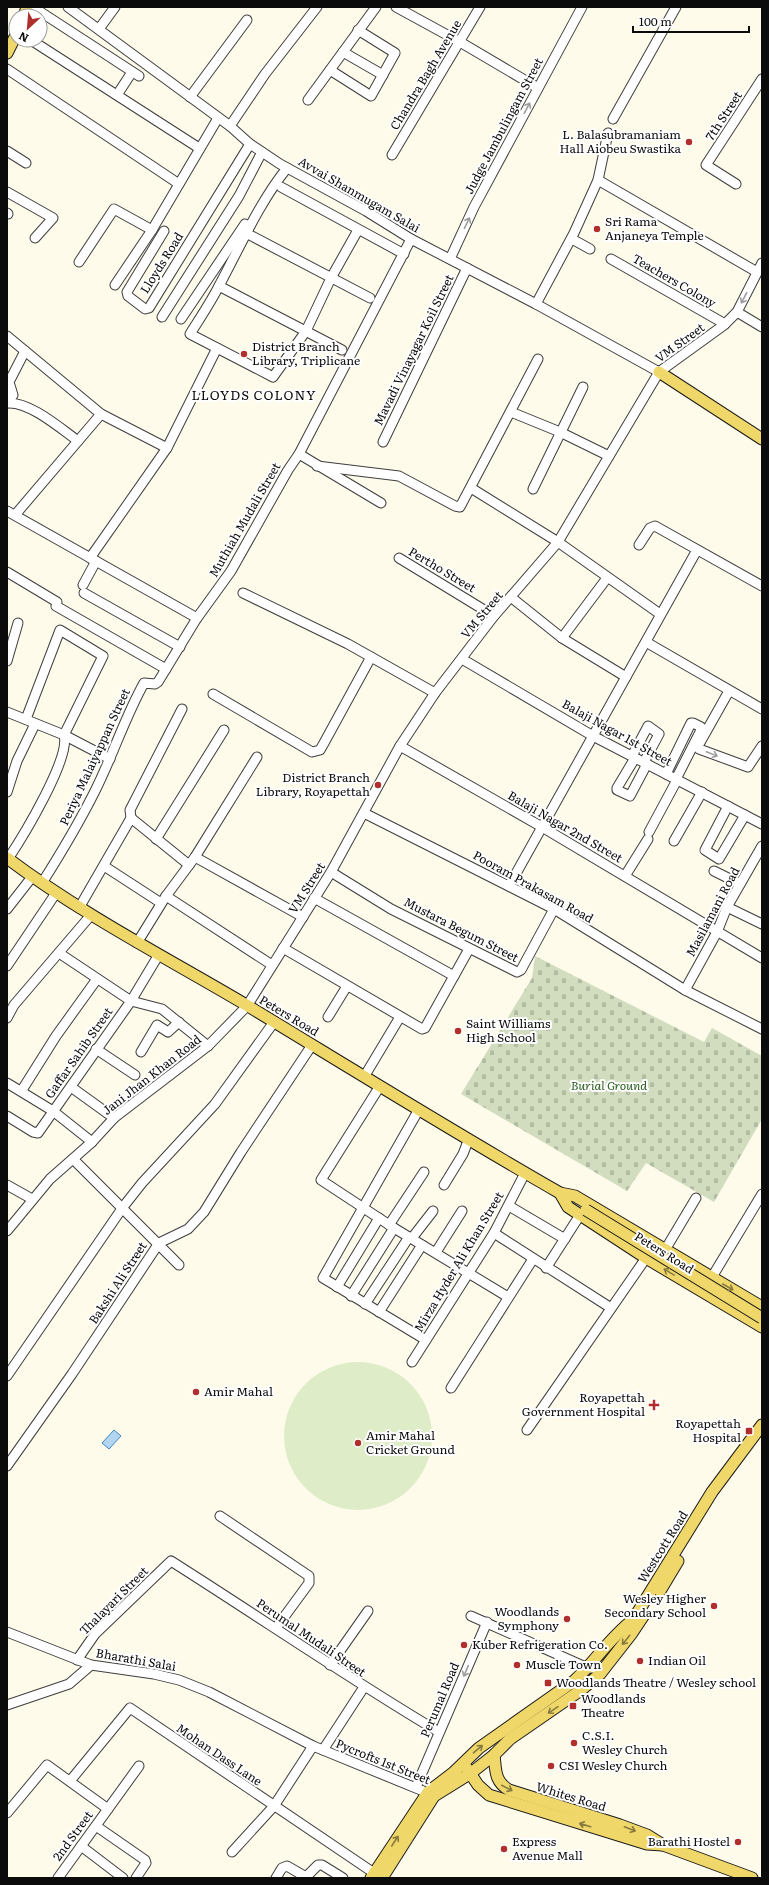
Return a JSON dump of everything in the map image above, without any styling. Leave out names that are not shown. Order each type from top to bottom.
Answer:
[{"type":"main road","points":[[659,372],[762,439]]},
{"type":"main road","name":"Peters Road","points":[[7,859],[79,908],[158,956],[274,1022],[468,1141],[560,1193],[575,1196],[762,1307]]},
{"type":"main road","points":[[560,1193],[583,1212],[762,1318]]},
{"type":"main road","name":"Peters Road","points":[[583,1212],[646,1258],[762,1327]]},
{"type":"main road","name":"Westcott Road","points":[[431,1794],[478,1748],[574,1681],[588,1668],[623,1627],[633,1620],[712,1492],[762,1426]]},
{"type":"main road","name":"Westcott Road","points":[[431,1794],[470,1773],[510,1739],[581,1690],[605,1668],[632,1633],[704,1518],[762,1432]]},
{"type":"main road","name":"Whites Road","points":[[494,1754],[496,1779],[501,1785],[509,1790],[620,1825],[647,1836],[663,1845],[752,1878]]},
{"type":"main road","points":[[463,1763],[470,1773]]},
{"type":"main road","name":"Whites Road","points":[[470,1773],[478,1785],[489,1795],[647,1844],[663,1845]]},
{"type":"main road","points":[[376,1876],[431,1794]]},
{"type":"street","points":[[33,7],[135,74],[118,95]]},
{"type":"street","name":"Avvai Shanmugam Salai","points":[[68,7],[230,126],[250,144],[284,166],[366,211],[411,239],[536,304],[659,372]]},
{"type":"street","points":[[98,28],[115,7]]},
{"type":"street","points":[[230,126],[265,74],[317,7]]},
{"type":"street","points":[[308,100],[376,7]]},
{"type":"street","points":[[396,7],[460,42],[538,88]]},
{"type":"street","name":"Chandra Bagh Avenue","points":[[392,155],[480,7]]},
{"type":"street","name":"Judge Jambulingam Street","points":[[450,258],[474,207],[582,7]]},
{"type":"street","points":[[613,119],[676,7]]},
{"type":"street","points":[[190,97],[247,20]]},
{"type":"street","points":[[330,70],[371,96],[396,53],[358,30]]},
{"type":"street","points":[[44,48],[199,148]]},
{"type":"street","points":[[343,52],[383,75]]},
{"type":"street","points":[[7,69],[179,184]]},
{"type":"street","name":"7th Street","points":[[736,184],[706,165],[762,79]]},
{"type":"street","points":[[115,285],[152,230],[218,118]]},
{"type":"street","points":[[536,304],[572,239],[598,180],[608,133]]},
{"type":"street","name":"Lloyds Road","points":[[164,231],[127,292],[128,296],[145,309],[149,308],[250,144]]},
{"type":"street","points":[[7,151],[26,163]]},
{"type":"street","points":[[162,317],[239,196],[262,152]]},
{"type":"street","points":[[284,166],[246,233],[219,286],[190,334],[273,377],[306,331],[358,230]]},
{"type":"street","points":[[181,319],[284,166]]},
{"type":"street","points":[[598,180],[757,272]]},
{"type":"street","points":[[281,187],[404,254]]},
{"type":"street","points":[[7,192],[53,218],[35,238]]},
{"type":"street","points":[[79,262],[114,209],[152,230]]},
{"type":"street","points":[[246,233],[370,298]]},
{"type":"street","name":"Muthiah Mudali Street","points":[[144,683],[157,684],[197,618],[231,572],[288,470],[299,454],[411,239]]},
{"type":"street","points":[[572,239],[590,249]]},
{"type":"street","name":"Teachers Colony","points":[[611,259],[725,324]]},
{"type":"street","name":"VM Street","points":[[247,1006],[331,872],[400,746],[435,693],[494,616],[512,598],[558,542],[659,372],[725,324],[737,312],[762,263]]},
{"type":"street","name":"Mavadi Vinayagar Koil Street","points":[[383,442],[468,268]]},
{"type":"street","points":[[219,286],[342,350]]},
{"type":"street","points":[[737,312],[762,327]]},
{"type":"street","points":[[7,336],[101,414],[167,448]]},
{"type":"street","points":[[180,646],[84,589],[93,560],[167,448],[218,348]]},
{"type":"street","points":[[7,403],[13,395],[9,382],[25,351]]},
{"type":"street","points":[[317,466],[399,476],[455,506],[460,507],[538,359]]},
{"type":"street","points":[[533,490],[583,387]]},
{"type":"street","points":[[7,403],[18,403],[37,413],[78,440]]},
{"type":"street","points":[[511,412],[560,432],[609,456]]},
{"type":"street","points":[[101,414],[11,513],[197,618]]},
{"type":"street","points":[[299,454],[381,503]]},
{"type":"street","points":[[471,488],[558,542],[660,614]]},
{"type":"street","points":[[639,545],[650,528],[655,526],[762,586]]},
{"type":"street","points":[[509,886],[697,550]]},
{"type":"street","name":"Pertho Street","points":[[399,558],[494,616]]},
{"type":"street","points":[[7,572],[57,602],[56,606],[166,670]]},
{"type":"street","points":[[562,638],[607,578]]},
{"type":"street","points":[[243,594],[348,644],[435,693]]},
{"type":"street","points":[[512,598],[562,638],[626,677]]},
{"type":"street","points":[[7,661],[18,623]]},
{"type":"street","points":[[7,859],[27,830],[48,790],[62,752],[65,738],[64,734],[104,656],[60,630],[26,719]]},
{"type":"street","points":[[646,642],[762,709]]},
{"type":"street","points":[[213,694],[312,752],[320,750],[371,657]]},
{"type":"street","name":"Balaji Nagar 1st Street","points":[[462,659],[593,736],[762,824]]},
{"type":"street","name":"Periya Malaiyappan Street","points":[[42,883],[74,831],[110,759],[132,704],[144,683]]},
{"type":"street","points":[[729,690],[698,746],[699,749],[748,767],[762,746]]},
{"type":"street","points":[[79,908],[131,818],[130,810],[182,709]]},
{"type":"street","points":[[7,712],[64,734],[110,759]]},
{"type":"street","points":[[625,876],[677,779],[701,730],[701,727],[691,723],[666,774]]},
{"type":"street","points":[[7,792],[17,761],[35,724]]},
{"type":"street","points":[[643,725],[617,790],[627,796],[630,796],[648,764]]},
{"type":"street","points":[[631,755],[648,726],[659,734],[634,798]]},
{"type":"street","points":[[156,839],[224,730]]},
{"type":"street","name":"Balaji Nagar 2nd Street","points":[[400,746],[542,827],[762,958]]},
{"type":"street","points":[[137,943],[164,900],[195,857],[257,757]]},
{"type":"street","points":[[674,841],[702,792]]},
{"type":"street","points":[[728,806],[705,848],[706,852],[721,858],[745,815]]},
{"type":"street","name":"Pooram Prakasam Road","points":[[364,813],[554,910],[685,990],[762,1029]]},
{"type":"street","points":[[131,818],[189,865]]},
{"type":"street","name":"Masilamani Road","points":[[685,990],[717,932],[727,907],[762,846]]},
{"type":"street","points":[[195,857],[303,917]]},
{"type":"street","points":[[104,866],[272,965]]},
{"type":"street","points":[[714,871],[740,884]]},
{"type":"street","name":"Mustara Begum Street","points":[[331,872],[391,909],[515,971],[519,971],[554,910]]},
{"type":"street","points":[[7,909],[32,877]]},
{"type":"street","points":[[7,966],[56,893]]},
{"type":"street","points":[[314,898],[454,976]]},
{"type":"street","points":[[727,907],[762,924]]},
{"type":"street","points":[[7,1018],[14,1005],[91,915]]},
{"type":"street","points":[[283,948],[420,1029],[425,1028],[469,948]]},
{"type":"street","points":[[59,953],[131,1001],[162,1009],[208,1046]]},
{"type":"street","name":"Gaffar Sahib Street","points":[[7,1116],[33,1132],[38,1133],[131,1001],[158,956]]},
{"type":"street","points":[[22,1090],[56,1036],[97,978]]},
{"type":"street","points":[[328,1017],[347,986]]},
{"type":"street","name":"Jani Jhan Khan Road","points":[[7,1231],[50,1179],[92,1142],[114,1118],[208,1046],[247,1006]]},
{"type":"street","points":[[364,1076],[400,1017]]},
{"type":"street","points":[[141,1052],[157,1025],[168,1032],[179,1022]]},
{"type":"street","points":[[7,1376],[123,1207],[142,1183],[215,1104],[274,1022]]},
{"type":"street","name":"Bakshi Ali Street","points":[[7,1466],[72,1374],[159,1243],[188,1229],[204,1212],[241,1152],[312,1045]]},
{"type":"street","points":[[96,1049],[134,1075]]},
{"type":"street","points":[[7,1083],[22,1090],[53,1111],[92,1142]]},
{"type":"street","points":[[380,1086],[322,1181],[411,1238],[508,1297]]},
{"type":"street","points":[[71,1087],[114,1118]]},
{"type":"street","points":[[418,1111],[323,1278],[426,1340]]},
{"type":"street","points":[[444,1185],[463,1154],[468,1141]]},
{"type":"street","points":[[73,1159],[123,1207],[179,1265]]},
{"type":"street","points":[[351,1296],[424,1172]]},
{"type":"street","name":"Mirza Hyder Ali Khan Street","points":[[412,1362],[470,1273],[494,1233],[525,1173]]},
{"type":"street","points":[[7,1185],[32,1199]]},
{"type":"street","points":[[703,1292],[762,1194]]},
{"type":"street","points":[[665,1250],[696,1198]]},
{"type":"street","points":[[509,1206],[565,1239]]},
{"type":"street","points":[[365,1304],[411,1238],[433,1211]]},
{"type":"street","points":[[436,1252],[462,1211]]},
{"type":"street","points":[[546,1268],[583,1212]]},
{"type":"street","points":[[337,1287],[379,1218]]},
{"type":"street","points":[[494,1233],[546,1268],[611,1308]]},
{"type":"street","points":[[379,1312],[422,1244]]},
{"type":"street","points":[[527,1430],[646,1258]]},
{"type":"street","points":[[451,1388],[533,1259]]},
{"type":"street","points":[[220,1516],[309,1576],[309,1583],[276,1628]]},
{"type":"street","name":"Perumal Mudali Street","points":[[171,1561],[276,1628],[364,1687],[439,1732]]},
{"type":"street","name":"Thalayari Street","points":[[77,1660],[95,1634],[171,1561]]},
{"type":"street","points":[[330,1665],[368,1611]]},
{"type":"street","points":[[471,1616],[588,1668],[605,1668]]},
{"type":"street","name":"Perumal Road","points":[[416,1787],[486,1622]]},
{"type":"street","name":"Bharathi Salai","points":[[7,1632],[91,1665],[154,1674],[179,1680],[209,1692],[323,1750]]},
{"type":"street","points":[[7,1705],[69,1684],[91,1665]]},
{"type":"street","points":[[323,1750],[364,1687]]},
{"type":"street","name":"Mohan Dass Lane","points":[[70,1781],[130,1708],[376,1876]]},
{"type":"street","points":[[232,1852],[274,1806],[313,1746]]},
{"type":"street","name":"Pycrofts 1st Street","points":[[323,1750],[431,1794]]},
{"type":"street","points":[[7,1813],[46,1765],[108,1809]]},
{"type":"street","name":"2nd Street","points":[[58,1878],[138,1766]]},
{"type":"street","points":[[96,1826],[145,1860],[146,1863],[136,1878]]},
{"type":"street","points":[[81,1846],[123,1878]]},
{"type":"street","points":[[276,1878],[282,1868],[287,1866],[306,1876],[318,1865],[322,1865],[342,1878]]},
{"type":"green space","name":"Burial Ground","points":[[535,956],[704,1042],[712,1028],[762,1056],[762,1119],[714,1202],[646,1163],[627,1191],[461,1094],[532,978]]},
{"type":"green space","name":"Amir Mahal Cricket Ground","points":[[358,1362],[379,1365],[393,1371],[405,1379],[415,1389],[423,1401],[429,1415],[432,1436],[429,1457],[423,1471],[415,1483],[405,1493],[393,1501],[379,1507],[358,1510],[337,1507],[323,1501],[311,1493],[301,1483],[293,1471],[287,1457],[284,1436],[287,1415],[293,1401],[301,1389],[311,1379],[323,1371],[337,1365]]},
{"type":"water","points":[[114,1430],[121,1436],[109,1449],[102,1443]]},
{"type":"place","name":"L. Balasubramaniam Hall Aiobeu Swastika","points":[[689,142]]},
{"type":"place","name":"Sri Rama Anjaneya Temple","points":[[597,229]]},
{"type":"place","name":"District Branch Library, Triplicane","points":[[244,354]]},
{"type":"place","name":"District Branch Library, Royapettah","points":[[378,785]]},
{"type":"place","name":"Saint Williams High School","points":[[458,1031]]},
{"type":"place","name":"Amir Mahal","points":[[196,1392]]},
{"type":"place","name":"Royapettah Government Hospital","points":[[654,1405]]},
{"type":"place","name":"Royapettah Hospital","points":[[749,1431]]},
{"type":"place","name":"Amir Mahal Cricket Ground","points":[[358,1443]]},
{"type":"place","name":"Wesley Higher Secondary School","points":[[714,1606]]},
{"type":"place","name":"Woodlands Symphony","points":[[567,1619]]},
{"type":"place","name":"Kuber Refrigeration Co.","points":[[464,1645]]},
{"type":"place","name":"Indian Oil","points":[[640,1661]]},
{"type":"place","name":"Muscle Town","points":[[517,1665]]},
{"type":"place","name":"Woodlands Theatre / Wesley school","points":[[548,1683]]},
{"type":"place","name":"Woodlands Theatre","points":[[573,1706]]},
{"type":"place","name":"C.S.I. Wesley Church","points":[[574,1743]]},
{"type":"place","name":"CSI Wesley Church","points":[[551,1766]]},
{"type":"place","name":"Barathi Hostel","points":[[738,1842]]},
{"type":"place","name":"Express Avenue Mall","points":[[504,1849]]},
{"type":"district","name":"LLOYDS COLONY","points":[[254,395]]}]
